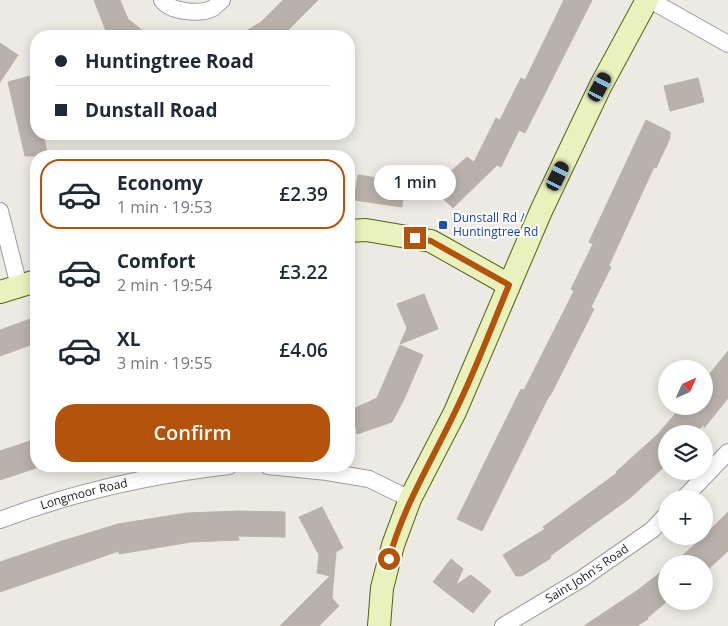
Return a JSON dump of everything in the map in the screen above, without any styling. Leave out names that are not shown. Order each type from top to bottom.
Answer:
[{"type":"street","points":[[162,0],[164,4],[182,11],[196,12],[212,8],[222,0]]},
{"type":"street","points":[[379,626],[382,588],[393,545],[410,499],[455,412],[541,211],[600,87],[649,0],[728,44]]},
{"type":"street","points":[[0,211],[18,286]]},
{"type":"street","points":[[355,231],[366,230],[431,241],[509,285]]},
{"type":"street","points":[[692,490],[728,452]]},
{"type":"street","name":"Longmoor Road","points":[[0,520],[23,511],[101,488],[183,472]]},
{"type":"street","points":[[327,472],[369,479],[410,499]]},
{"type":"street","name":"Saint John's Road","points":[[503,626],[583,578],[652,530],[658,524]]},
{"type":"building","points":[[94,0],[120,0],[128,19],[142,30],[106,30]]},
{"type":"building","points":[[283,0],[318,0],[288,30],[248,30],[261,22]]},
{"type":"building","points":[[564,0],[592,0],[525,133],[519,130],[501,167],[497,165],[453,208],[432,188],[467,157],[474,162],[496,118],[500,120],[521,78],[525,80]]},
{"type":"building","points":[[0,43],[18,55],[0,82]]},
{"type":"building","points":[[30,76],[30,140],[44,140],[47,150],[30,150],[30,156],[25,156],[8,82]]},
{"type":"building","points":[[698,78],[704,102],[670,111],[664,86]]},
{"type":"building","points":[[646,120],[670,132],[670,138],[656,168],[654,167],[609,265],[611,267],[591,307],[594,309],[482,531],[457,519],[521,389],[524,390],[574,291],[571,289],[593,244],[589,242]]},
{"type":"building","points":[[358,175],[405,182],[402,207],[355,200]]},
{"type":"building","points":[[424,294],[438,329],[400,344],[407,328],[397,304]]},
{"type":"building","points":[[30,319],[30,345],[0,356],[0,330]]},
{"type":"building","points":[[400,345],[423,355],[392,422],[357,434],[355,408],[377,398]]},
{"type":"building","points":[[728,351],[728,398],[706,425],[666,425],[674,415],[713,415],[713,370]]},
{"type":"building","points":[[658,434],[658,472],[630,498],[550,556],[551,558],[522,576],[516,576],[503,555],[545,529],[543,527],[616,472]]},
{"type":"building","points":[[30,441],[30,470],[0,480],[0,451]]},
{"type":"building","points":[[322,507],[343,548],[336,552],[332,598],[339,606],[319,626],[280,626],[330,576],[317,573],[319,555],[299,517]]},
{"type":"building","points":[[285,512],[285,537],[238,536],[239,540],[191,542],[119,554],[119,551],[0,592],[0,562],[118,524],[187,513]]},
{"type":"building","points":[[728,512],[728,551],[713,565],[713,555],[683,555],[694,545],[713,545],[713,527]]},
{"type":"building","points":[[451,559],[463,569],[456,585],[471,575],[491,591],[473,613],[433,582]]},
{"type":"building","points":[[658,574],[658,609],[648,619],[637,626],[584,626]]},
{"type":"place","name":"Dunstall Rd / Huntingtree Rd","points":[[443,225]]},
{"type":"route","points":[[389,559],[410,499],[455,412],[509,285],[431,241],[415,238]]}]
